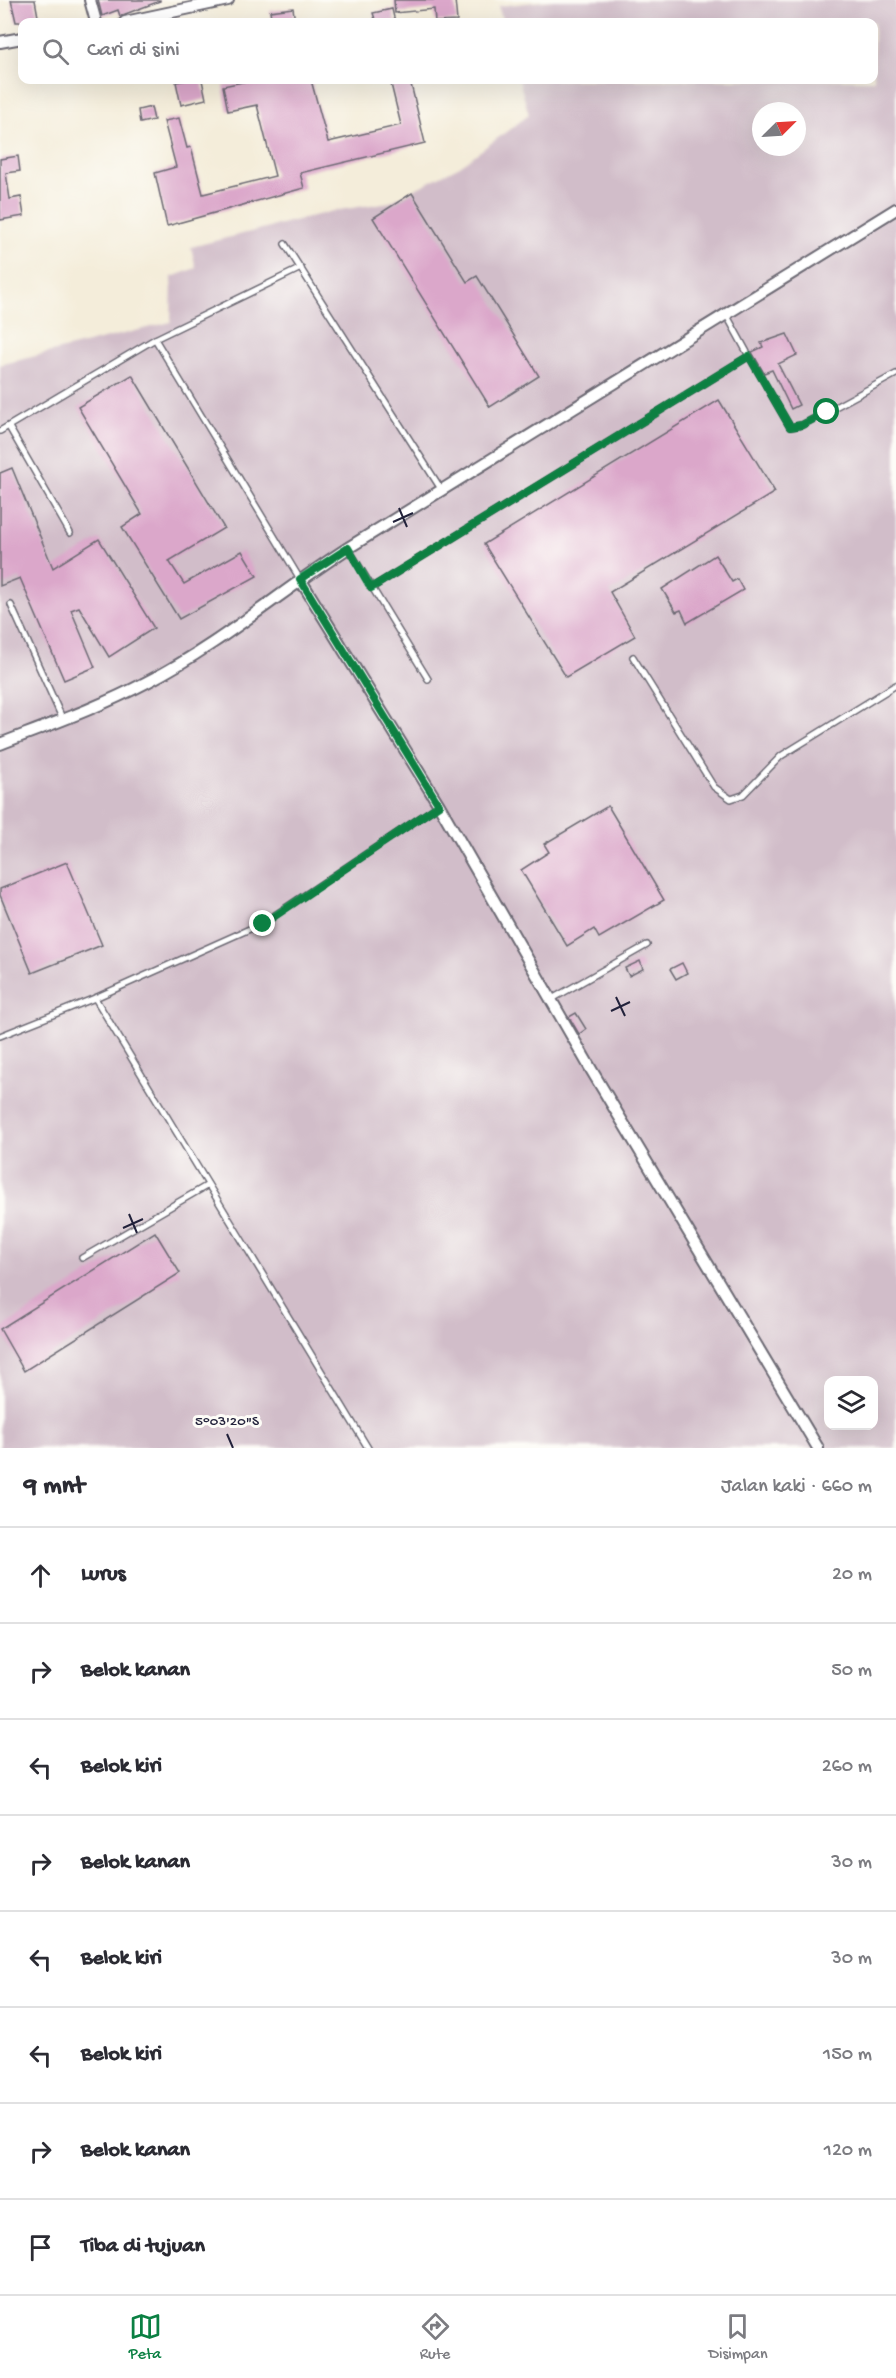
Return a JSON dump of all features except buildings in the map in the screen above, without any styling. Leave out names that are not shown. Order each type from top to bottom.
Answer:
[{"type":"street","points":[[90,0],[95,18]]},
{"type":"street","points":[[144,18],[228,0]]},
{"type":"street","points":[[0,42],[18,39]]},
{"type":"street","points":[[0,744],[63,720],[147,682],[230,633],[300,579],[348,548],[896,209]]},
{"type":"street","points":[[300,579],[439,805],[818,1448]]},
{"type":"lane","points":[[285,244],[442,491]]},
{"type":"lane","points":[[0,431],[155,339],[301,268]]},
{"type":"lane","points":[[726,314],[790,427],[802,425],[896,374]]},
{"type":"lane","points":[[155,339],[300,579]]},
{"type":"lane","points":[[371,588],[749,356]]},
{"type":"lane","points":[[9,427],[70,533]]},
{"type":"lane","points":[[348,548],[428,679]]},
{"type":"lane","points":[[12,605],[63,720]]},
{"type":"lane","points":[[633,657],[714,787],[731,799],[743,795],[781,756],[896,685]]},
{"type":"lane","points":[[0,1036],[95,998],[263,924],[439,805]]},
{"type":"lane","points":[[552,999],[646,945]]},
{"type":"lane","points":[[95,998],[368,1448]]},
{"type":"lane","points":[[82,1258],[208,1185]]},
{"type":"shaded area","points":[[554,0],[896,0],[896,1448],[0,1448],[0,365],[171,322],[172,277],[196,268],[191,247],[333,211],[390,202],[460,166],[529,115],[520,84],[878,84],[878,18],[502,18],[498,6]]},
{"type":"route","points":[[263,924],[439,805],[300,579],[348,548],[371,588],[463,534],[749,356],[790,427],[802,425],[827,412]]}]
